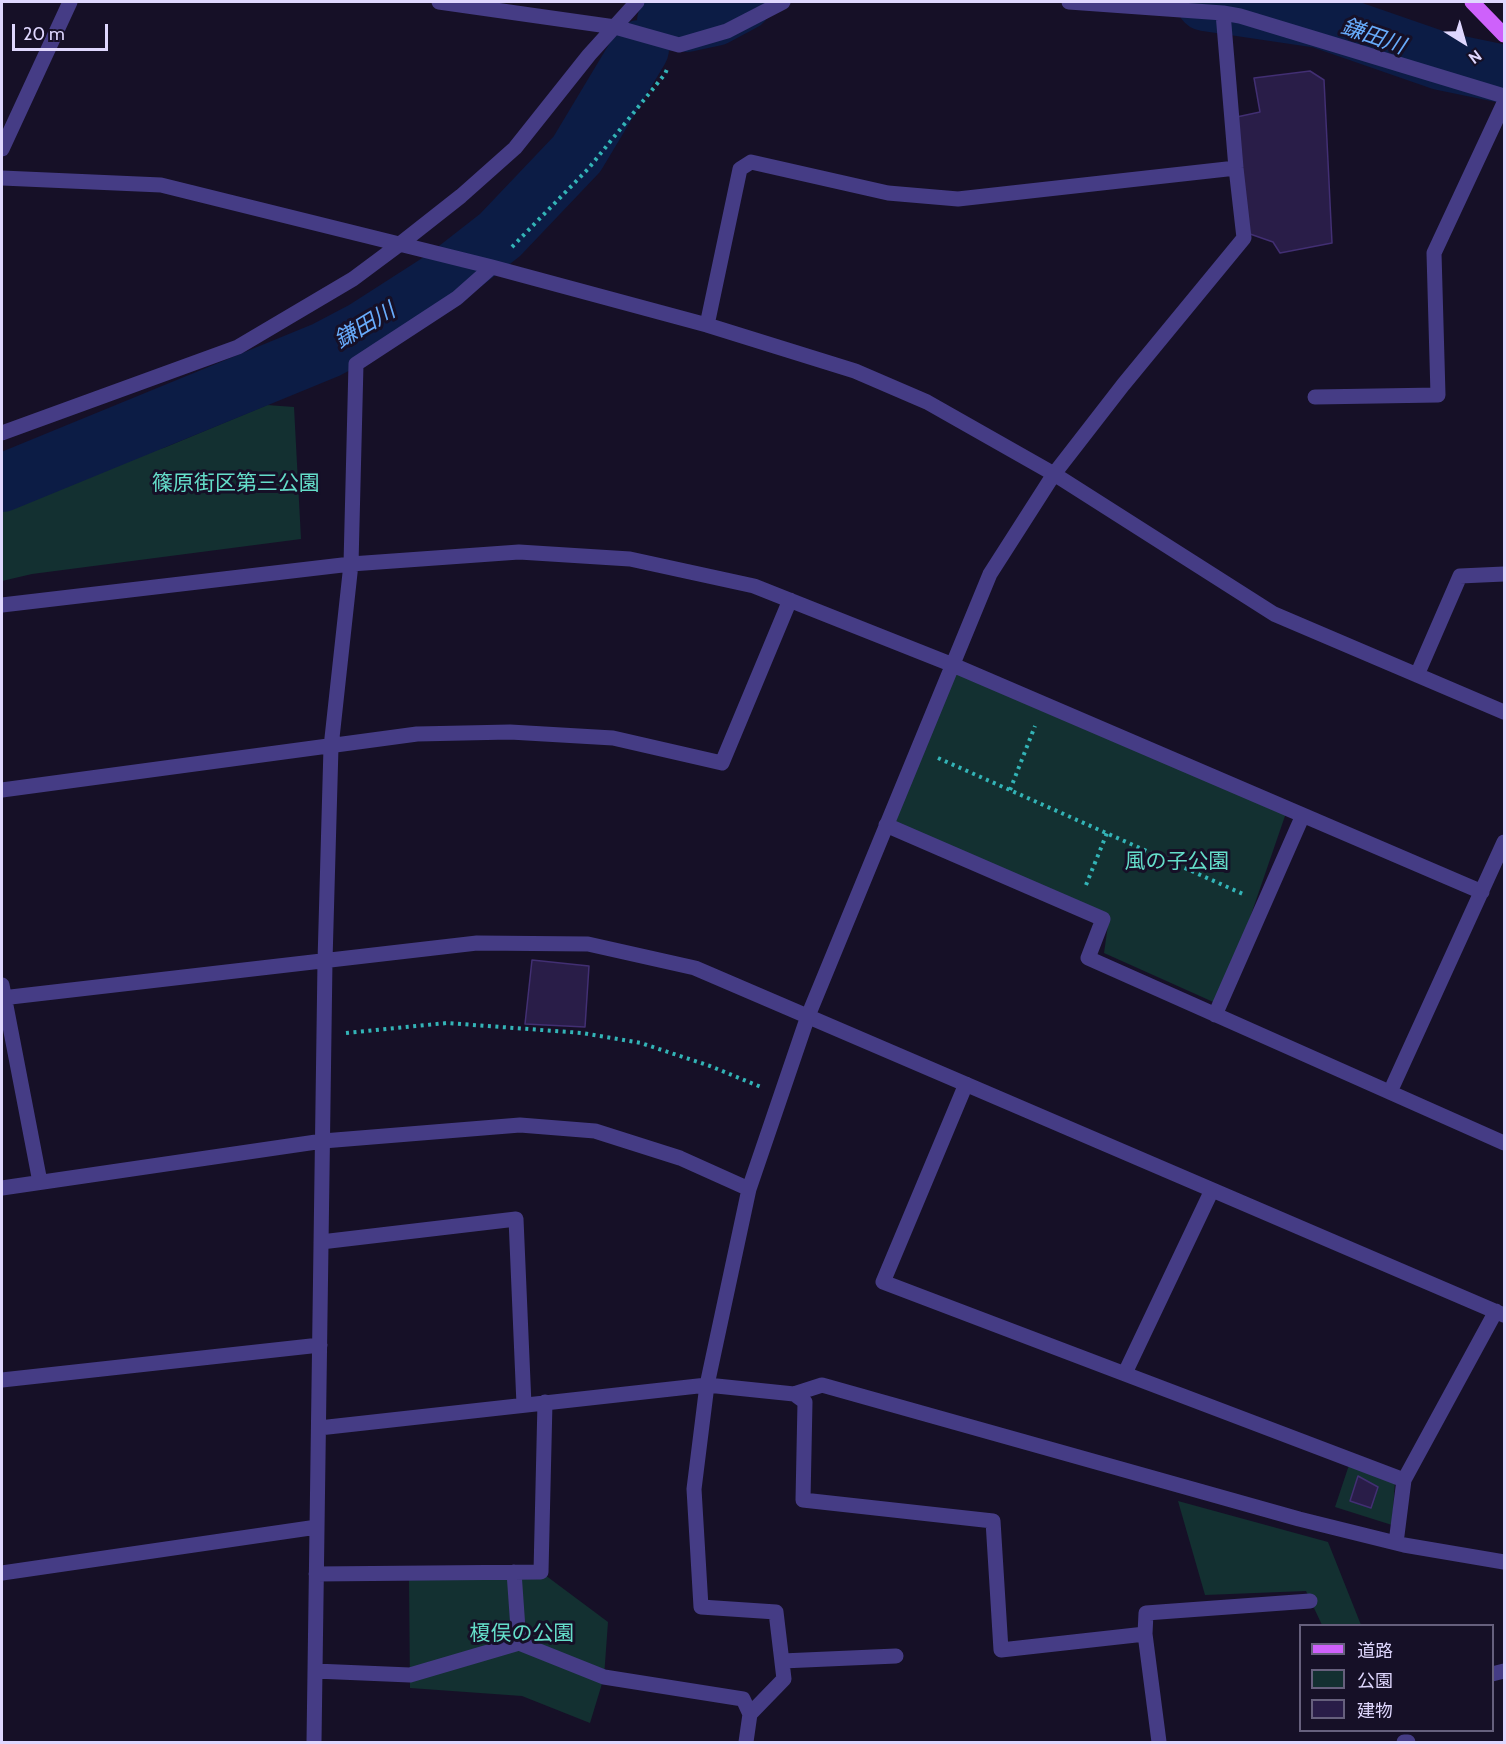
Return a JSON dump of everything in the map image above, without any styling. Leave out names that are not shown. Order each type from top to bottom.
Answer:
[{"type":"main road","points":[[1472,2],[1504,36]]},
{"type":"street","points":[[2,149],[70,2]]},
{"type":"street","points":[[439,2],[615,27],[679,45],[727,31],[783,2]]},
{"type":"street","points":[[2,433],[238,347],[353,279],[461,196],[515,148],[589,55],[637,2]]},
{"type":"street","points":[[1069,2],[1240,16],[1504,96]]},
{"type":"street","points":[[750,1714],[784,1678],[776,1612],[702,1607],[694,1489],[707,1385],[749,1189],[808,1016],[990,574],[1054,474],[1123,385],[1244,238],[1223,13]]},
{"type":"street","points":[[1315,398],[1438,395],[1434,253],[1504,103]]},
{"type":"street","points":[[707,326],[740,169],[752,162],[888,193],[958,199],[1236,168]]},
{"type":"street","points":[[2,178],[160,185],[492,267],[707,326],[855,371],[917,398],[1054,474],[1274,614],[1504,712]]},
{"type":"street","points":[[314,1743],[325,961],[331,747],[351,564],[356,364],[457,298],[492,267]]},
{"type":"street","points":[[2,605],[351,564],[519,552],[630,559],[754,585],[953,665],[1482,892]]},
{"type":"street","points":[[1417,675],[1460,576],[1504,574]]},
{"type":"street","points":[[2,790],[417,734],[510,732],[613,738],[722,763],[790,600]]},
{"type":"street","points":[[1215,1015],[1302,815]]},
{"type":"street","points":[[886,825],[1103,919],[1088,958],[1504,1143]]},
{"type":"street","points":[[1390,1092],[1504,842]]},
{"type":"street","points":[[40,1182],[3,994],[477,943],[588,944],[695,968],[1500,1313],[1404,1479],[1396,1543]]},
{"type":"street","points":[[966,1084],[883,1281],[1404,1479]]},
{"type":"street","points":[[2,1188],[323,1141],[520,1125],[596,1131],[680,1158],[749,1189]]},
{"type":"street","points":[[1125,1373],[1212,1190]]},
{"type":"street","points":[[321,1242],[516,1219],[524,1405]]},
{"type":"street","points":[[2,1380],[320,1345]]},
{"type":"street","points":[[319,1428],[707,1385],[794,1394],[822,1385],[1299,1519],[1396,1543],[1504,1562]]},
{"type":"street","points":[[794,1394],[805,1402],[803,1500],[993,1521],[1001,1650],[1145,1634]]},
{"type":"street","points":[[316,1574],[541,1572],[544,1402]]},
{"type":"street","points":[[2,1573],[317,1527]]},
{"type":"street","points":[[514,1572],[519,1643]]},
{"type":"street","points":[[1159,1743],[1145,1634],[1146,1613],[1310,1601]]},
{"type":"street","points":[[315,1671],[410,1675],[519,1643],[604,1677],[743,1698],[750,1714],[746,1743]]},
{"type":"street","points":[[782,1661],[896,1656]]},
{"type":"path","points":[[492,267],[588,169],[665,74],[679,45]]},
{"type":"path","points":[[1010,790],[1044,704]]},
{"type":"path","points":[[918,749],[1264,903]]},
{"type":"path","points":[[1076,908],[1107,833]]},
{"type":"path","points":[[324,1035],[447,1023],[582,1033],[641,1043],[710,1066],[781,1095]]},
{"type":"green space","name":"篠原街区第三公園","points":[[267,405],[294,407],[301,539],[32,574],[2,581],[2,504],[41,486],[82,476],[114,463],[166,447]]},
{"type":"green space","name":"風の子公園","points":[[956,673],[1286,813],[1220,1005],[1104,953],[1109,918],[894,822]]},
{"type":"green space","points":[[1351,1459],[1395,1481],[1392,1525],[1335,1507]]},
{"type":"green space","points":[[1178,1501],[1328,1542],[1361,1624],[1322,1624],[1306,1591],[1205,1595]]},
{"type":"green space","name":"榎俣の公園","points":[[541,1572],[608,1622],[604,1677],[590,1723],[522,1696],[410,1688],[409,1580]]},
{"type":"building","points":[[1310,71],[1324,80],[1332,243],[1280,253],[1273,242],[1250,234],[1232,118],[1260,112],[1254,78]]},
{"type":"building","points":[[532,960],[589,966],[585,1027],[525,1024]]},
{"type":"building","points":[[1358,1476],[1378,1487],[1371,1508],[1350,1501]]},
{"type":"waterway","name":"鎌田川","points":[[666,21],[687,23],[715,17],[743,2]]},
{"type":"waterway","name":"鎌田川","points":[[1205,2],[1320,19],[1441,61],[1504,74]]},
{"type":"waterway","name":"鎌田川","points":[[2,483],[326,350],[364,330],[445,278],[500,235],[577,154],[640,49]]}]
